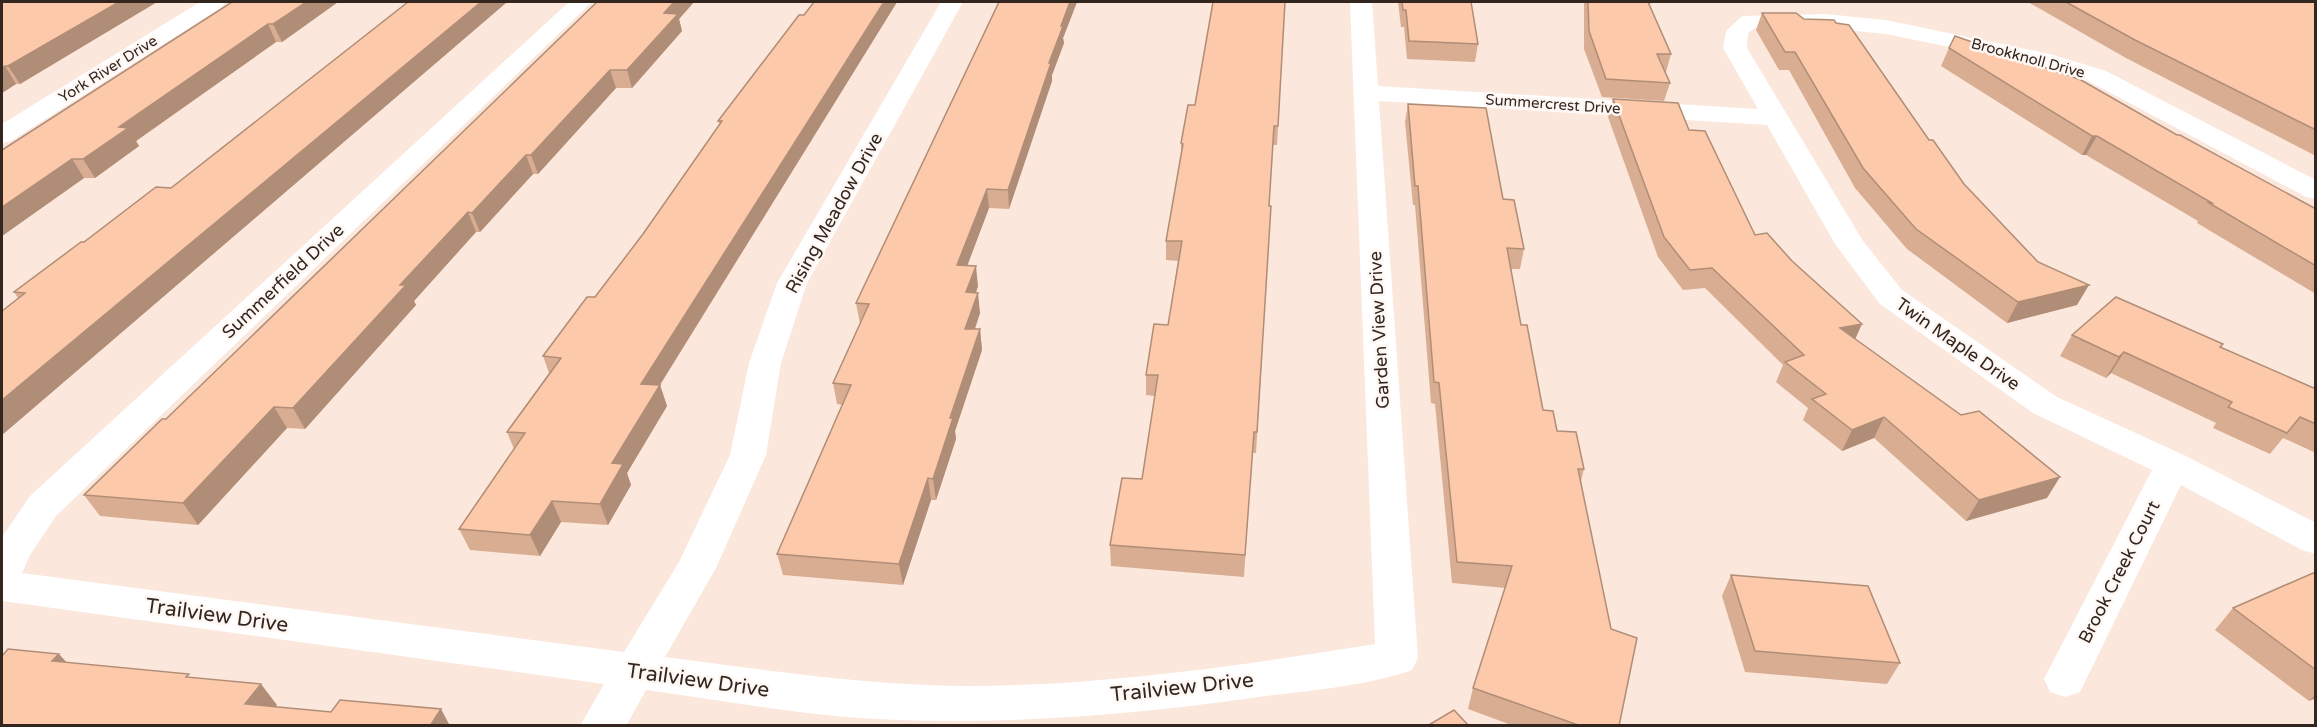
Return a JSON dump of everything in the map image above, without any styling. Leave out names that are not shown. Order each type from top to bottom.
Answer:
[{"type":"street","name":"York River Drive","points":[[2,135],[214,2]]},
{"type":"street","name":"Summerfield Drive","points":[[2,575],[13,550],[43,506],[581,2]]},
{"type":"street","name":"Rising Meadow Drive","points":[[602,726],[696,568],[748,455],[765,363],[792,283],[952,2]]},
{"type":"street","name":"Garden View Drive","points":[[1361,2],[1397,658]]},
{"type":"street","name":"Twin Maple Drive","points":[[1750,21],[1737,31],[1735,48],[1850,244],[1891,297],[2045,405],[2173,465],[2316,540]]},
{"type":"street","name":"Brookknoll Drive","points":[[1750,21],[1825,21],[1887,27],[2042,58],[2097,76],[2316,191]]},
{"type":"street","name":"Summercrest Drive","points":[[1366,93],[1777,118]]},
{"type":"street","name":"Brook Creek Court","points":[[2066,679],[2173,465]]},
{"type":"street","name":"Trailview Drive","points":[[2,586],[844,699],[979,704],[1140,693],[1302,674],[1397,658]]},
{"type":"building","points":[[2,2],[119,2],[2,68]]},
{"type":"building","points":[[232,2],[306,2],[273,24],[268,24],[119,127],[128,128],[83,159],[72,159],[2,207],[2,150]]},
{"type":"building","points":[[408,2],[481,2],[2,400],[2,311],[25,293],[14,292],[156,187],[171,188]]},
{"type":"building","points":[[597,2],[674,2],[664,13],[678,14],[627,70],[610,70],[531,155],[526,155],[472,213],[468,212],[400,285],[406,285],[293,408],[274,407],[183,503],[84,495],[162,419],[166,419]]},
{"type":"building","points":[[814,2],[884,2],[641,384],[660,385],[612,463],[623,464],[600,504],[552,501],[530,535],[459,529],[525,433],[507,432],[561,358],[543,356],[587,297],[595,297],[643,234],[722,121],[718,121],[799,15],[804,15]]},
{"type":"building","points":[[999,2],[1070,2],[1008,190],[987,189],[957,265],[976,266],[966,292],[978,293],[965,329],[980,329],[950,418],[953,418],[933,479],[928,478],[899,564],[777,554],[851,385],[833,383],[869,304],[856,303]]},
{"type":"building","points":[[1213,2],[1285,2],[1278,126],[1274,126],[1257,432],[1254,432],[1245,555],[1110,545],[1122,478],[1142,479],[1158,375],[1146,375],[1154,324],[1168,325],[1182,241],[1166,241],[1188,105],[1195,105]]},
{"type":"building","points":[[1402,2],[1471,2],[1478,44],[1409,41],[1406,10],[1403,10]]},
{"type":"building","points":[[1588,2],[1648,2],[1671,54],[1657,54],[1670,83],[1606,79],[1589,31]]},
{"type":"building","points":[[2066,2],[2316,2],[2316,130],[2135,40]]},
{"type":"building","points":[[1762,13],[1796,13],[1804,19],[1834,20],[1836,23],[1849,25],[1929,140],[1933,140],[1964,184],[2038,262],[2089,285],[2018,302],[1916,229],[1863,168],[1795,52],[1785,52]]},
{"type":"building","points":[[1955,36],[2081,80],[2177,135],[2316,209],[2316,266],[2097,136],[2092,136],[1949,48]]},
{"type":"building","points":[[1613,99],[1678,103],[1689,130],[1705,131],[1755,235],[1767,233],[1792,261],[1862,324],[1840,328],[1961,415],[1979,411],[2060,477],[1979,500],[1884,417],[1852,430],[1812,399],[1826,394],[1785,362],[1804,355],[1712,268],[1690,270],[1664,237]]},
{"type":"building","points":[[1408,104],[1486,108],[1503,199],[1514,200],[1524,249],[1507,248],[1521,325],[1527,325],[1543,410],[1553,411],[1557,431],[1576,432],[1584,469],[1578,469],[1611,629],[1637,638],[1619,726],[1581,726],[1473,688],[1512,566],[1457,562],[1439,383],[1434,382],[1418,186],[1415,186]]},
{"type":"building","points":[[2116,297],[2223,344],[2220,347],[2316,389],[2316,424],[2300,417],[2287,433],[2228,407],[2232,402],[2124,352],[2119,357],[2072,335]]},
{"type":"building","points":[[2313,573],[2316,574],[2316,670],[2233,608]]},
{"type":"building","points":[[1731,575],[1868,586],[1900,663],[1755,651]]},
{"type":"building","points":[[8,649],[59,654],[52,661],[189,674],[186,677],[261,684],[245,704],[331,712],[340,700],[441,709],[430,726],[2,726],[2,656]]},
{"type":"building","points":[[1454,710],[1469,726],[1427,726]]}]
